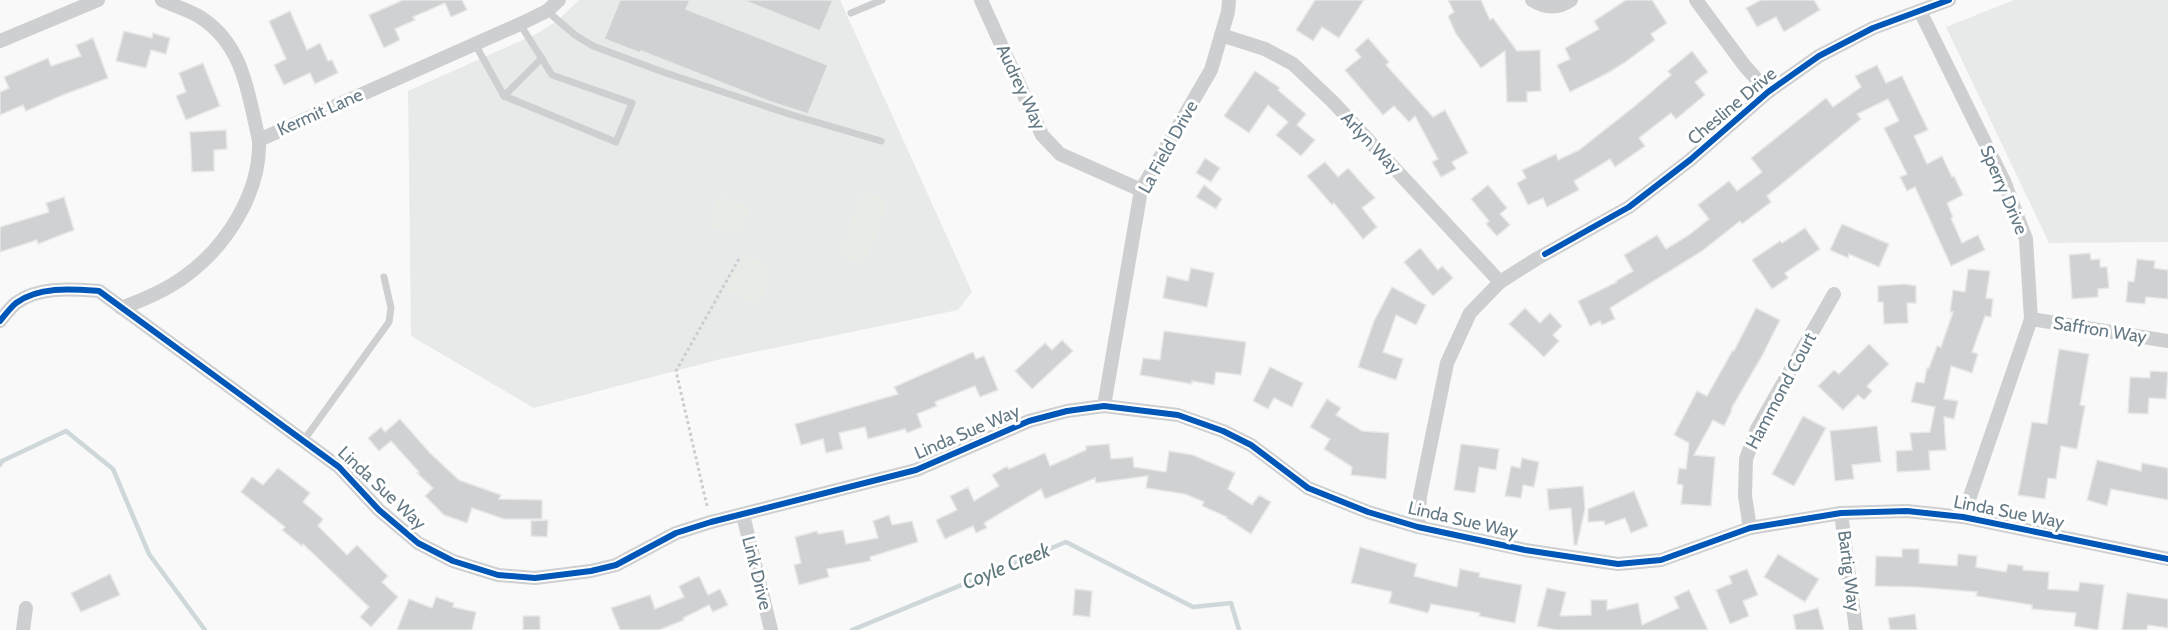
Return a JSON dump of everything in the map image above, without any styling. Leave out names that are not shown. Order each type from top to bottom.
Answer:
[{"type":"street","points":[[0,41],[98,0]]},
{"type":"street","points":[[162,0],[200,17],[226,40],[242,69],[259,140]]},
{"type":"street","name":"Kermit Lane","points":[[121,308],[162,291],[184,277],[205,260],[222,240],[243,207],[253,182],[259,156],[259,140],[520,24],[547,11],[559,0]]},
{"type":"street","name":"Audrey Way","points":[[981,0],[1042,135],[1060,154],[1141,190]]},
{"type":"street","name":"La Field Drive","points":[[1104,406],[1141,190],[1211,70],[1228,12],[1229,0]]},
{"type":"street","points":[[1532,0],[1548,7],[1563,5],[1570,0]]},
{"type":"street","points":[[1696,0],[1744,65],[1768,92]]},
{"type":"street","name":"Chesline Drive","points":[[1418,527],[1420,496],[1447,363],[1470,313],[1500,282],[1629,207],[1690,160],[1768,92],[1819,56],[1873,28],[1949,0]]},
{"type":"street","name":"Sperry Drive","points":[[1920,11],[2004,181],[2026,239],[2031,319],[1963,517]]},
{"type":"street","name":"Arlyn Way","points":[[1221,35],[1265,50],[1293,64],[1334,102],[1500,282]]},
{"type":"street","name":"Linda Sue Way","points":[[0,321],[16,303],[40,293],[67,289],[99,291],[339,467],[379,510],[418,543],[453,561],[498,575],[535,578],[582,573],[616,565],[676,533],[916,470],[1029,421],[1067,411],[1104,406],[1178,415],[1223,430],[1251,445],[1308,488],[1368,512],[1418,527],[1525,550],[1618,564],[1661,560],[1750,528],[1841,513],[1907,511],[1963,517],[2168,559]]},
{"type":"street","name":"Hammond Court","points":[[1750,528],[1745,496],[1746,459],[1757,429],[1834,294]]},
{"type":"street","name":"Saffron Way","points":[[2031,319],[2168,341]]},
{"type":"street","name":"Bartig Way","points":[[1841,513],[1856,630]]},
{"type":"street","name":"Link Drive","points":[[743,515],[771,630]]},
{"type":"street","points":[[23,630],[26,608]]},
{"type":"lane","points":[[851,13],[882,0]]},
{"type":"lane","points":[[547,11],[575,35],[593,46],[792,115],[881,141]]},
{"type":"lane","points":[[475,44],[504,96],[616,142],[632,103],[552,75],[520,24]]},
{"type":"lane","points":[[504,96],[542,58]]},
{"type":"lane","points":[[304,440],[389,322],[392,308],[384,277]]},
{"type":"path","points":[[707,506],[676,371],[740,258]]},
{"type":"shaded area","points":[[579,0],[840,0],[972,292],[958,310],[721,359],[534,408],[411,336],[408,91],[538,33],[557,21]]},
{"type":"shaded area","points":[[2014,0],[2168,0],[2168,242],[2049,243],[1946,27]]},
{"type":"shaded area","points":[[866,193],[884,199],[886,204],[866,261],[861,263],[843,256],[840,250],[861,195]]},
{"type":"shaded area","points":[[720,196],[747,205],[745,221],[737,234],[712,226],[710,223]]},
{"type":"shaded area","points":[[744,255],[769,265],[771,268],[760,303],[726,289],[725,286]]},
{"type":"building","points":[[403,0],[462,0],[467,10],[451,17],[445,3],[413,17],[415,20],[395,29],[400,40],[384,48],[369,15]]},
{"type":"building","points":[[620,0],[690,0],[686,9],[828,65],[808,114],[604,39]]},
{"type":"building","points":[[743,0],[833,0],[820,31]]},
{"type":"building","points":[[1315,0],[1364,0],[1339,38],[1322,27],[1313,41],[1296,30]]},
{"type":"building","points":[[1448,0],[1481,0],[1490,20],[1493,18],[1517,51],[1540,50],[1541,91],[1527,92],[1527,102],[1507,102],[1505,51],[1481,68],[1456,34],[1448,16],[1454,12]]},
{"type":"building","points":[[1626,0],[1652,0],[1667,23],[1651,34],[1655,40],[1624,63],[1570,92],[1557,65],[1570,59],[1565,48],[1599,29],[1594,21]]},
{"type":"building","points":[[1761,0],[1814,0],[1820,10],[1784,32],[1776,17],[1757,27],[1746,8]]},
{"type":"building","points":[[290,11],[307,50],[320,43],[328,61],[332,60],[338,73],[315,84],[310,73],[284,85],[274,65],[286,59],[269,21]]},
{"type":"building","points":[[124,31],[152,38],[153,33],[170,38],[166,54],[151,50],[146,68],[116,61]]},
{"type":"building","points":[[93,38],[108,78],[26,111],[23,105],[0,115],[0,92],[9,88],[4,77],[48,58],[51,66],[81,56],[76,45]]},
{"type":"building","points":[[1368,38],[1389,62],[1386,65],[1433,117],[1445,110],[1468,153],[1452,162],[1456,169],[1441,177],[1432,162],[1438,159],[1415,116],[1409,122],[1394,106],[1383,115],[1345,70],[1361,57],[1355,50]]},
{"type":"building","points":[[1692,51],[1708,72],[1695,82],[1705,95],[1676,119],[1671,113],[1639,138],[1645,146],[1615,167],[1610,159],[1574,181],[1579,190],[1547,207],[1543,198],[1528,205],[1517,183],[1526,178],[1522,170],[1556,154],[1558,160],[1579,150],[1671,75],[1668,71]]},
{"type":"building","points":[[203,63],[220,106],[186,120],[176,96],[186,92],[179,73]]},
{"type":"building","points":[[1877,65],[1886,83],[1902,76],[1928,130],[1914,136],[1927,164],[1942,156],[1952,177],[1954,176],[1963,195],[1947,203],[1962,243],[1978,235],[1985,250],[1951,266],[1915,187],[1907,191],[1900,177],[1907,174],[1884,128],[1899,121],[1888,99],[1857,114],[1861,119],[1767,196],[1771,202],[1742,224],[1740,221],[1702,251],[1610,308],[1615,319],[1602,325],[1600,321],[1590,326],[1578,301],[1617,282],[1633,271],[1624,255],[1657,235],[1666,249],[1689,235],[1709,219],[1698,205],[1729,181],[1737,191],[1762,172],[1751,158],[1826,98],[1833,107],[1861,87],[1855,76]]},
{"type":"building","points":[[1255,71],[1280,88],[1278,90],[1306,114],[1297,125],[1315,140],[1301,156],[1276,135],[1288,122],[1268,105],[1249,133],[1224,116]]},
{"type":"building","points":[[226,130],[227,149],[214,150],[214,171],[192,172],[190,132]]},
{"type":"building","points":[[1205,158],[1220,168],[1211,182],[1196,173]]},
{"type":"building","points":[[1325,162],[1338,177],[1348,168],[1375,198],[1362,208],[1377,227],[1363,239],[1334,203],[1332,205],[1307,176]]},
{"type":"building","points":[[1204,185],[1222,199],[1216,209],[1196,197]]},
{"type":"building","points":[[1488,185],[1507,208],[1500,214],[1510,225],[1497,236],[1486,224],[1489,221],[1471,199]]},
{"type":"building","points":[[64,197],[74,230],[38,244],[37,240],[0,252],[0,227],[49,212],[46,203]]},
{"type":"building","points":[[1842,224],[1889,244],[1879,267],[1849,254],[1848,258],[1830,250]]},
{"type":"building","points":[[1805,228],[1820,249],[1785,273],[1788,278],[1772,289],[1752,260]]},
{"type":"building","points":[[1420,248],[1438,270],[1442,266],[1453,278],[1433,296],[1404,262]]},
{"type":"building","points":[[2090,253],[2091,260],[2100,259],[2100,267],[2107,267],[2109,288],[2098,289],[2098,297],[2072,299],[2069,255]]},
{"type":"building","points":[[2137,259],[2155,261],[2154,268],[2168,270],[2168,299],[2146,297],[2145,304],[2126,302],[2128,281],[2134,282]]},
{"type":"building","points":[[1191,268],[1214,273],[1207,307],[1163,298],[1167,276],[1188,281]]},
{"type":"building","points":[[1968,269],[1990,271],[1986,298],[1993,299],[1991,317],[1985,316],[1972,352],[1978,354],[1972,373],[1951,366],[1944,399],[1958,401],[1954,419],[1944,417],[1946,450],[1929,451],[1930,470],[1897,472],[1896,451],[1912,450],[1910,433],[1930,432],[1935,407],[1911,402],[1916,382],[1924,383],[1927,368],[1929,368],[1937,346],[1941,347],[1953,312],[1950,312],[1953,290],[1965,292]]},
{"type":"building","points":[[1905,284],[1916,286],[1916,303],[1907,303],[1908,323],[1884,324],[1883,302],[1878,302],[1878,286]]},
{"type":"building","points":[[1392,287],[1426,305],[1416,325],[1396,315],[1383,352],[1403,359],[1396,380],[1358,367],[1374,321]]},
{"type":"building","points":[[1525,308],[1540,323],[1550,313],[1562,326],[1553,335],[1559,341],[1544,357],[1509,324]]},
{"type":"building","points":[[1756,308],[1780,320],[1724,426],[1713,420],[1694,455],[1715,457],[1711,506],[1681,504],[1683,485],[1677,484],[1679,468],[1686,469],[1689,443],[1674,435],[1697,391],[1707,396]]},
{"type":"building","points":[[1164,331],[1246,342],[1241,375],[1216,372],[1214,385],[1192,381],[1192,384],[1140,375],[1143,358],[1160,360]]},
{"type":"building","points":[[1062,340],[1073,351],[1032,389],[1015,371],[1045,343],[1052,350]]},
{"type":"building","points":[[1869,344],[1889,364],[1867,386],[1872,391],[1864,400],[1858,395],[1843,410],[1818,386],[1834,370],[1839,374]]},
{"type":"building","points":[[2059,349],[2089,354],[2080,405],[2085,406],[2077,449],[2061,446],[2056,479],[2048,478],[2045,499],[2018,495],[2032,422],[2047,424]]},
{"type":"building","points":[[973,352],[976,359],[984,356],[998,390],[980,397],[975,386],[935,402],[937,406],[917,414],[922,427],[907,433],[905,429],[868,439],[865,427],[839,433],[843,449],[826,453],[823,439],[801,445],[795,424],[898,394],[894,387]]},
{"type":"building","points":[[1270,367],[1303,383],[1292,407],[1274,398],[1268,409],[1253,401]]},
{"type":"building","points":[[2150,371],[2168,372],[2166,399],[2149,398],[2148,414],[2128,413],[2130,377],[2150,378]]},
{"type":"building","points":[[1327,399],[1341,408],[1336,415],[1362,431],[1389,433],[1386,479],[1351,475],[1352,467],[1324,449],[1330,439],[1310,427]]},
{"type":"building","points":[[1803,416],[1826,428],[1794,486],[1772,474]]},
{"type":"building","points":[[400,419],[430,453],[459,480],[501,495],[499,499],[542,500],[542,519],[504,519],[472,508],[467,523],[444,515],[425,496],[433,488],[417,473],[419,472],[391,441],[379,451],[368,438],[381,427],[385,432]]},
{"type":"building","points":[[1877,426],[1881,462],[1852,465],[1854,479],[1835,481],[1830,431]]},
{"type":"building","points":[[1109,444],[1111,459],[1133,457],[1134,467],[1166,472],[1169,451],[1193,455],[1235,473],[1228,489],[1252,505],[1259,495],[1271,502],[1251,534],[1227,517],[1202,506],[1204,502],[1185,494],[1146,488],[1148,476],[1096,483],[1095,478],[1045,499],[1041,489],[984,523],[987,528],[976,533],[973,526],[945,539],[936,520],[957,510],[950,496],[968,487],[974,501],[999,486],[992,475],[1007,466],[1009,469],[1045,453],[1050,466],[1086,450],[1086,446]]},
{"type":"building","points":[[1461,444],[1499,449],[1496,470],[1479,467],[1475,493],[1454,490]]},
{"type":"building","points":[[1522,458],[1539,462],[1534,487],[1523,485],[1521,498],[1505,496],[1511,466],[1520,468]]},
{"type":"building","points":[[2097,460],[2141,471],[2142,463],[2168,468],[2168,500],[2111,489],[2107,506],[2087,500]]},
{"type":"building","points":[[278,468],[310,493],[303,502],[323,519],[318,526],[347,555],[357,545],[388,576],[382,582],[398,597],[371,627],[360,617],[369,607],[303,544],[302,546],[282,530],[285,527],[241,492],[252,477],[263,485]]},
{"type":"building","points":[[1583,486],[1585,509],[1577,545],[1574,545],[1571,508],[1549,510],[1547,489]]},
{"type":"building","points":[[1634,491],[1648,526],[1631,533],[1625,518],[1605,525],[1604,521],[1588,522],[1588,509]]},
{"type":"building","points":[[889,515],[892,525],[912,521],[918,542],[870,557],[871,561],[827,569],[829,577],[799,585],[794,565],[801,563],[795,537],[817,531],[818,534],[843,530],[846,544],[878,538],[873,521]]},
{"type":"building","points":[[548,520],[547,537],[531,536],[531,521]]},
{"type":"building","points":[[1360,547],[1417,564],[1414,576],[1457,587],[1460,569],[1480,573],[1479,577],[1522,585],[1515,623],[1479,616],[1480,613],[1431,604],[1428,613],[1389,603],[1392,592],[1351,583]]},
{"type":"building","points":[[1902,549],[1919,549],[1919,563],[1957,566],[1958,554],[1977,556],[1976,567],[2006,572],[2008,564],[2023,566],[2023,570],[2049,572],[2048,589],[2078,591],[2080,582],[2104,585],[2098,630],[2074,626],[2076,613],[2032,609],[2032,605],[1976,596],[1977,592],[1875,586],[1876,556],[1902,557]]},
{"type":"building","points":[[1778,554],[1819,579],[1805,602],[1764,577]]},
{"type":"building","points":[[1747,569],[1758,595],[1743,601],[1749,616],[1730,624],[1716,590],[1732,583],[1729,576]]},
{"type":"building","points":[[110,574],[120,595],[81,612],[71,593]]},
{"type":"building","points":[[699,576],[708,595],[720,589],[728,605],[713,612],[709,605],[683,618],[684,620],[659,630],[620,630],[611,608],[650,595],[655,609],[684,597],[679,586]]},
{"type":"building","points":[[1547,588],[1566,592],[1560,616],[1591,615],[1591,600],[1607,600],[1607,610],[1638,603],[1642,625],[1679,608],[1674,597],[1689,590],[1708,630],[1556,630],[1537,626]]},
{"type":"building","points":[[1075,589],[1092,591],[1090,617],[1073,615]]},
{"type":"building","points":[[2127,593],[2168,599],[2168,628],[2148,625],[2147,630],[2122,630]]},
{"type":"building","points":[[436,597],[454,603],[453,607],[476,612],[472,630],[397,630],[409,599],[432,608]]},
{"type":"building","points":[[1818,608],[1824,630],[1796,630],[1793,615]]},
{"type":"building","points":[[1915,614],[1917,630],[1890,630],[1888,618]]},
{"type":"building","points":[[523,616],[540,616],[540,630],[523,630]]},
{"type":"waterway","name":"Coyle Creek","points":[[0,465],[2,461],[66,431],[113,469],[149,554],[205,630]]},
{"type":"waterway","name":"Coyle Creek","points":[[852,630],[1066,542],[1193,607],[1231,603],[1239,630]]},
{"type":"cycle path","points":[[1545,254],[1629,207],[1690,160],[1768,92],[1819,56],[1873,28],[1949,0]]},
{"type":"cycle path","points":[[0,321],[16,303],[35,294],[56,290],[99,291],[339,467],[379,510],[418,543],[453,561],[498,575],[535,578],[591,571],[616,565],[676,533],[916,470],[1029,421],[1067,411],[1104,406],[1178,415],[1223,431],[1251,445],[1308,488],[1368,512],[1418,527],[1525,550],[1618,564],[1661,560],[1750,528],[1841,513],[1907,511],[1963,517],[2168,559]]}]
